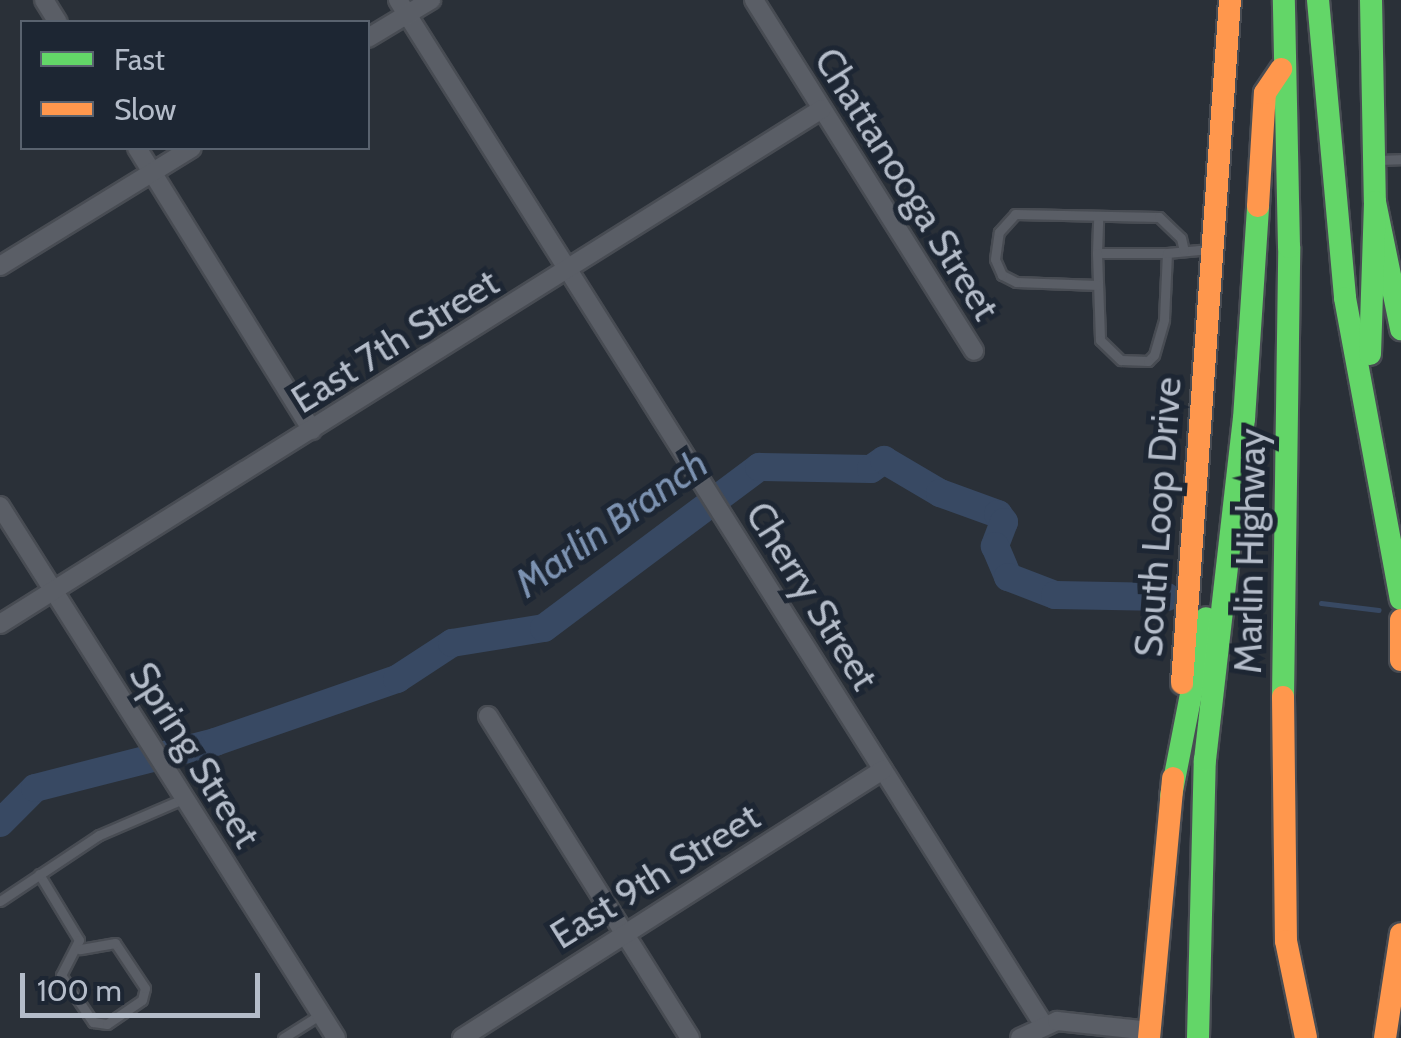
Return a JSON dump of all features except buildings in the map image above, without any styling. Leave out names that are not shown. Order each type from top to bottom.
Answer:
[{"type":"main road","name":"South Loop Drive","points":[[1150,1035],[1230,0]]},
{"type":"main road","name":"Marlin Highway","points":[[1284,0],[1289,247],[1281,806],[1286,940],[1306,1034]]},
{"type":"main road","points":[[1318,0],[1346,298],[1371,452],[1401,599]]},
{"type":"main road","points":[[1371,0],[1371,452]]},
{"type":"main road","points":[[1198,1038],[1205,760],[1244,419],[1265,94],[1284,63]]},
{"type":"main road","points":[[1374,202],[1401,329]]},
{"type":"main road","points":[[1171,796],[1244,419]]},
{"type":"main road","points":[[1401,620],[1401,660]]},
{"type":"main road","points":[[1385,1038],[1401,934]]},
{"type":"street","points":[[370,36],[402,7],[432,0]]},
{"type":"street","name":"Chattanooga Street","points":[[754,0],[974,351]]},
{"type":"street","name":"Cherry Street","points":[[402,7],[1043,1024]]},
{"type":"street","name":"East 7th Street","points":[[0,624],[570,272],[822,109]]},
{"type":"street","points":[[138,150],[312,430]]},
{"type":"street","points":[[0,266],[189,150]]},
{"type":"street","name":"Spring Street","points":[[0,506],[336,1038]]},
{"type":"street","points":[[488,716],[690,1038]]},
{"type":"street","name":"East 9th Street","points":[[462,1038],[884,770]]},
{"type":"street","points":[[1020,1038],[1043,1024],[1080,1020],[1150,1035]]},
{"type":"lane","points":[[1374,160],[1401,159]]},
{"type":"lane","points":[[1098,285],[1016,282],[1002,274],[996,258],[998,232],[1015,214],[1160,217],[1181,238],[1184,251]]},
{"type":"lane","points":[[1098,216],[1100,340],[1107,352],[1148,361],[1164,319],[1167,253]]},
{"type":"lane","points":[[1097,252],[1212,249]]},
{"type":"lane","points":[[0,900],[99,835],[185,798]]},
{"type":"lane","points":[[39,874],[80,949]]},
{"type":"lane","points":[[115,943],[146,988],[142,1000],[96,1024],[61,974],[80,949],[115,943]]},
{"type":"lane","points":[[283,1038],[321,1014]]},
{"type":"waterway","name":"Marlin Branch","points":[[0,823],[35,788],[215,742],[397,679],[452,643],[544,628],[759,467],[871,469],[884,460],[940,493],[998,514],[1004,522],[995,546],[1008,577],[1055,595],[1167,597]]},
{"type":"waterway","name":"Marlin Branch","points":[[1321,603],[1379,610]]},
{"type":"traffic: fast","points":[[1283,697],[1289,247],[1284,0]]},
{"type":"traffic: fast","points":[[1318,0],[1345,298],[1401,599]]},
{"type":"traffic: fast","points":[[1371,0],[1375,202],[1401,329]]},
{"type":"traffic: fast","points":[[1370,354],[1375,202]]},
{"type":"traffic: fast","points":[[1198,1038],[1205,760],[1244,419],[1258,206]]},
{"type":"traffic: fast","points":[[1171,796],[1206,618]]},
{"type":"traffic: slow","points":[[1182,683],[1230,0]]},
{"type":"traffic: slow","points":[[1258,206],[1265,93],[1281,69]]},
{"type":"traffic: slow","points":[[1401,620],[1401,660]]},
{"type":"traffic: slow","points":[[1283,697],[1286,941],[1306,1038]]},
{"type":"traffic: slow","points":[[1149,1038],[1173,778]]},
{"type":"traffic: slow","points":[[1385,1038],[1401,934]]}]
